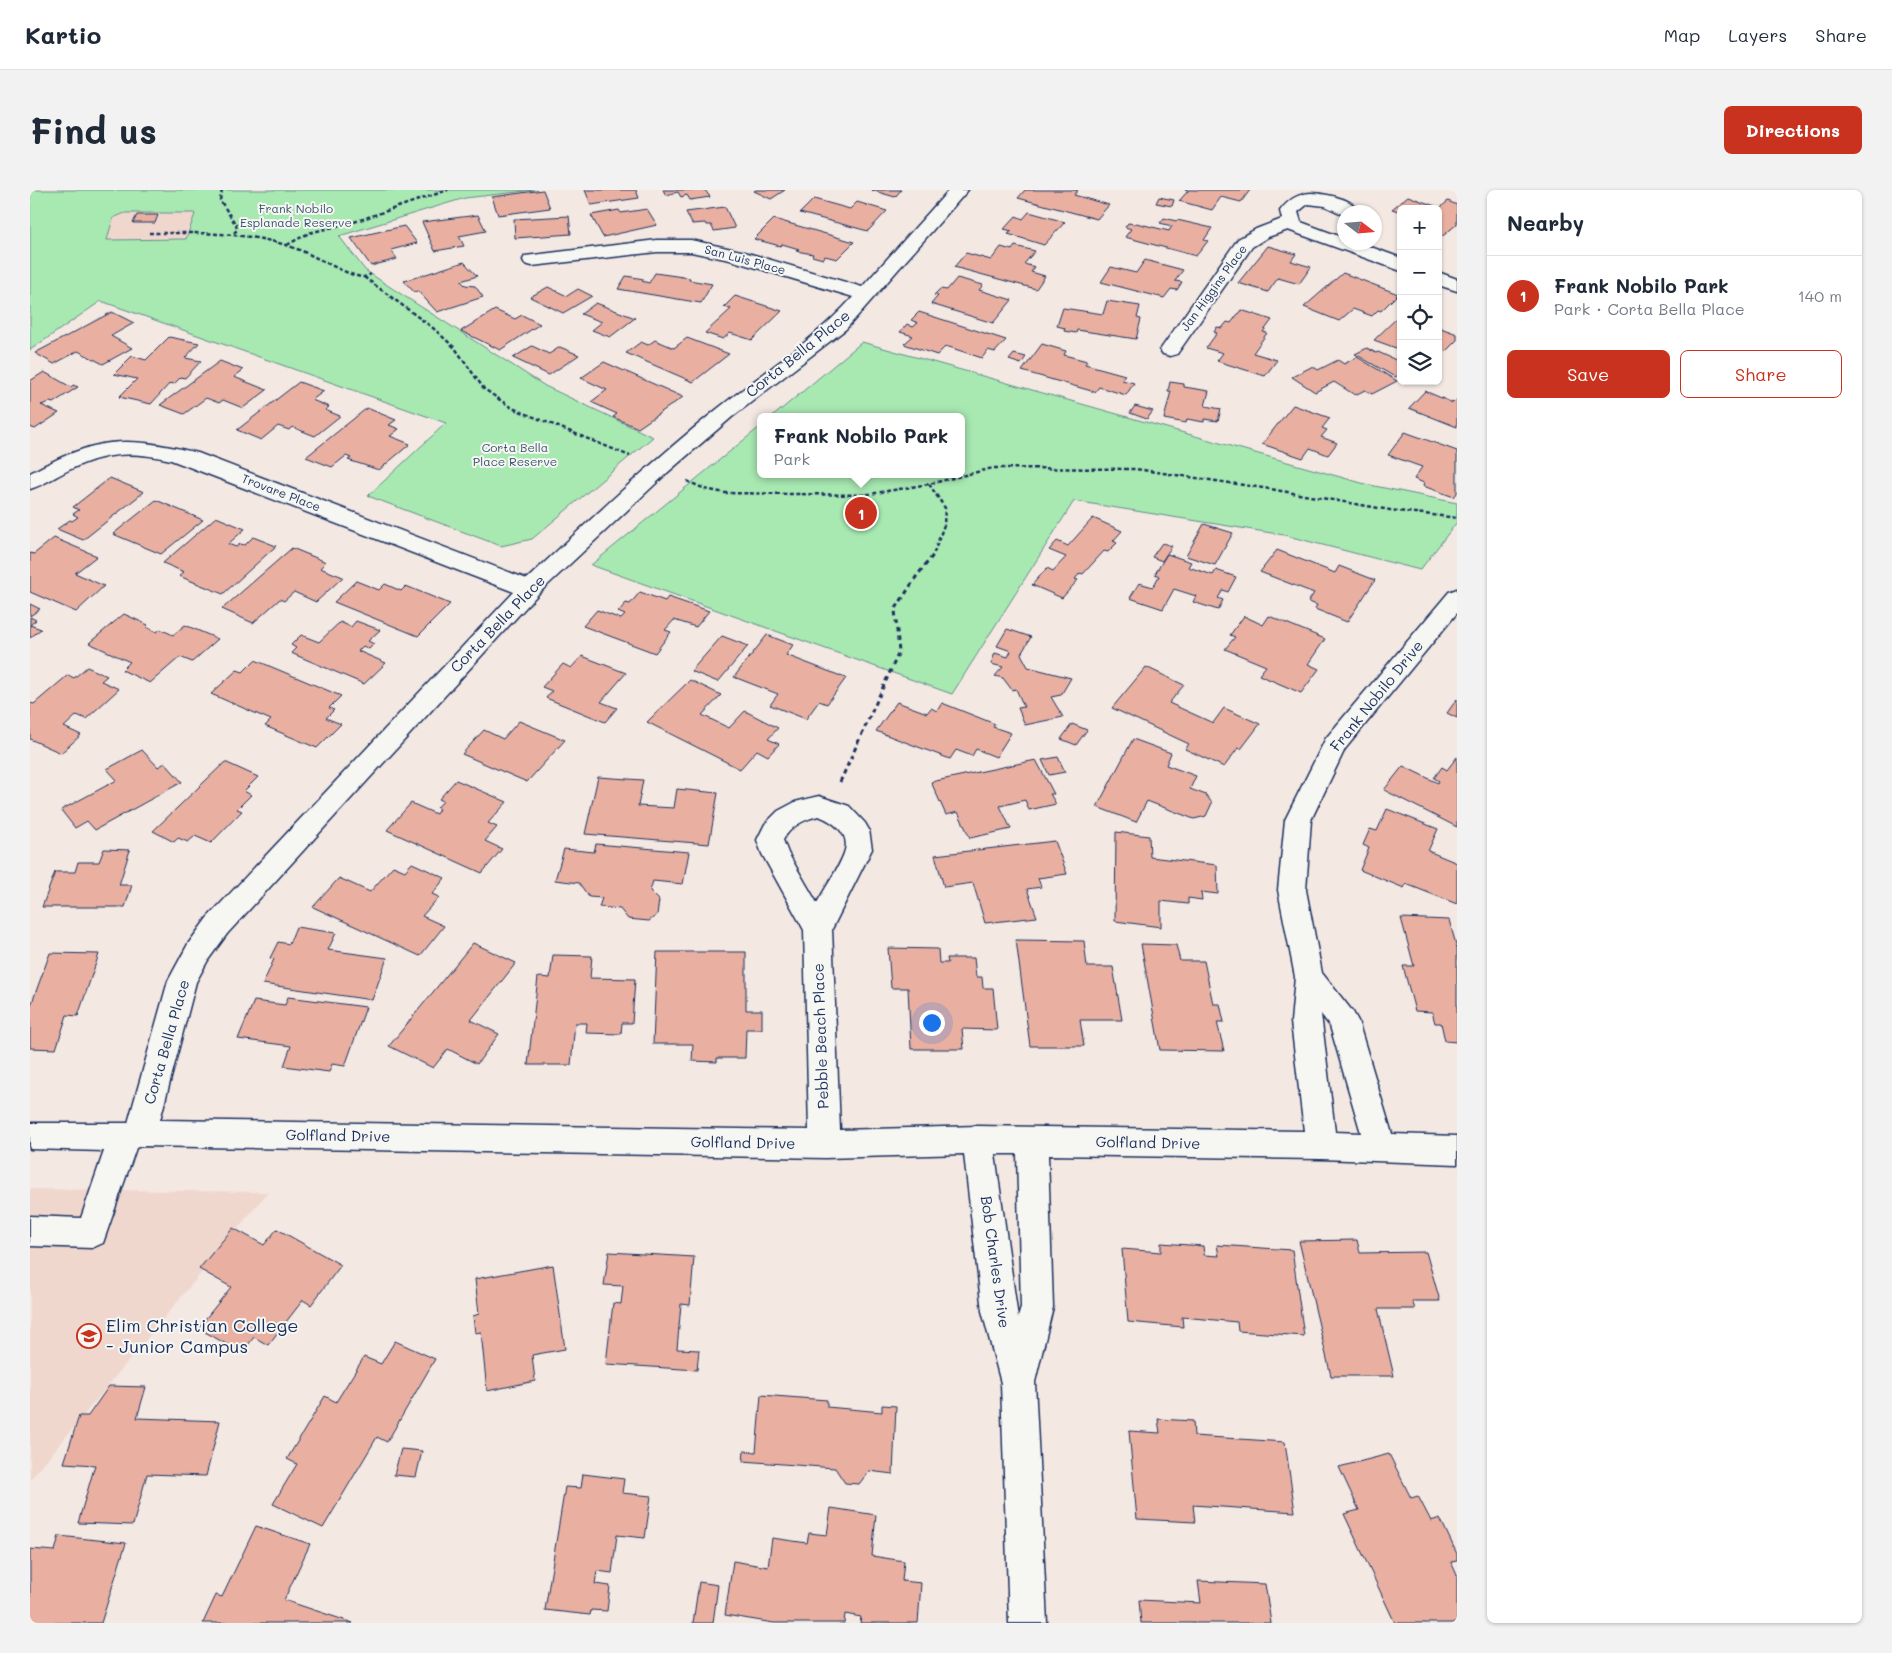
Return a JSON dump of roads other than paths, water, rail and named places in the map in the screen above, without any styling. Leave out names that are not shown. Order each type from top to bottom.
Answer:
[{"type":"street","name":"Corta Bella Place","points":[[30,1231],[92,1233],[133,1136],[182,981],[198,952],[217,926],[530,589],[659,468],[838,324],[867,295],[959,190]]},
{"type":"street","points":[[1337,239],[1293,226],[1289,211],[1296,204],[1306,199],[1324,200],[1340,205]]},
{"type":"street","name":"Jan Higgins Place","points":[[1170,350],[1245,243],[1262,233],[1292,222]]},
{"type":"street","name":"San Luis Place","points":[[532,260],[657,246],[691,246],[734,255],[867,295]]},
{"type":"street","points":[[1377,250],[1397,262]]},
{"type":"street","points":[[1442,279],[1457,285]]},
{"type":"street","name":"Trovare Place","points":[[30,482],[72,460],[113,448],[154,450],[190,458],[530,589]]},
{"type":"street","name":"Frank Nobilo Drive","points":[[1321,1144],[1306,1022],[1309,977],[1292,890],[1298,820],[1335,744],[1457,597]]},
{"type":"street","name":"Pebble Beach Place","points":[[818,929],[859,849],[856,830],[840,813],[819,806],[804,809],[787,818],[774,831],[770,840],[775,854],[818,929],[825,1144]]},
{"type":"street","name":"Frank Nobilo Drive","points":[[1309,977],[1343,1021],[1380,1145]]},
{"type":"street","name":"Golfland Drive","points":[[30,1136],[825,1144],[978,1140],[1380,1145],[1457,1150]]},
{"type":"street","name":"Bob Charles Drive","points":[[978,1140],[999,1311],[1018,1383],[1028,1623]]},
{"type":"street","name":"Bob Charles Drive","points":[[1018,1383],[1037,1307],[1032,1142]]},
{"type":"place","name":"Frank Nobilo Park","points":[[861,513]]},
{"type":"place","name":"Elim Christian College - Junior Campus","points":[[89,1336]]},
{"type":"park label","name":"Frank Nobilo Esplanade Reserve","points":[[296,216]]},
{"type":"park label","name":"Corta Bella Place Reserve","points":[[515,455]]}]
